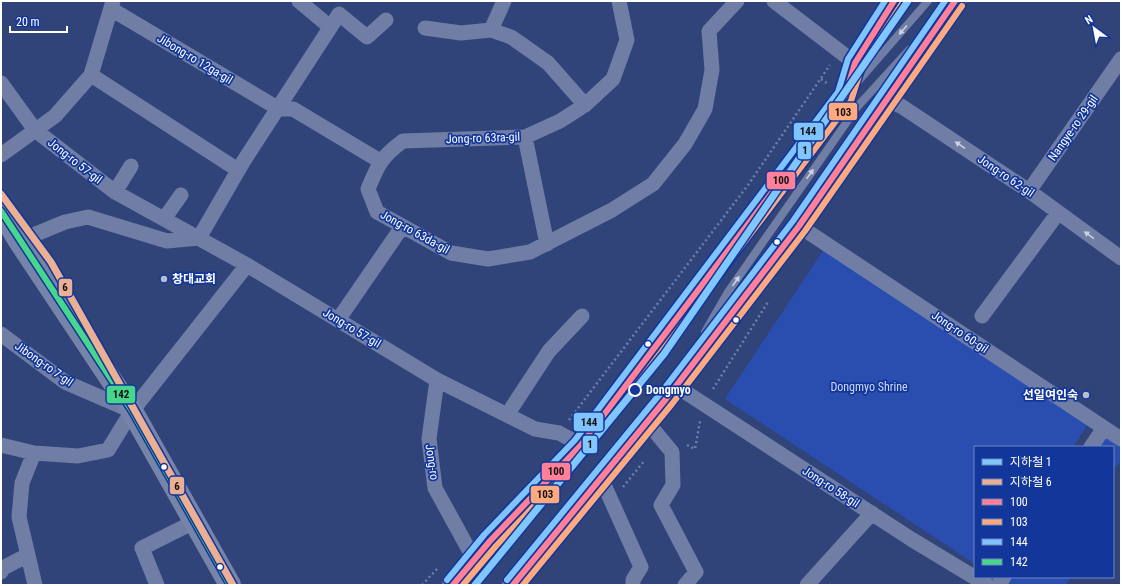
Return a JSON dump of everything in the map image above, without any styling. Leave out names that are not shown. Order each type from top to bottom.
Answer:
[{"type":"main road","points":[[453,585],[490,541],[581,445],[845,96],[847,58],[894,1]]},
{"type":"main road","points":[[513,585],[671,392],[799,226],[873,117],[887,100],[955,1]]},
{"type":"main road","points":[[1,211],[19,241],[132,411],[230,585]]},
{"type":"street","points":[[299,1],[330,27]]},
{"type":"street","points":[[491,30],[504,1]]},
{"type":"street","name":"Jong-ro 63ra-gil","points":[[380,161],[390,150],[403,142],[525,137],[560,121],[585,105],[613,79],[627,40],[619,1]]},
{"type":"street","name":"Jong-ro 63da-gil","points":[[380,161],[368,189],[377,212],[451,253],[488,259],[530,252],[612,210],[653,184],[685,144],[705,109],[712,70],[709,31],[737,1]]},
{"type":"street","points":[[774,1],[847,58]]},
{"type":"street","points":[[1,155],[54,116],[91,75],[112,5]]},
{"type":"street","name":"Jibong-ro 12ga-gil","points":[[112,5],[279,109]]},
{"type":"street","points":[[19,241],[65,222],[88,216],[167,241],[199,238],[238,170],[279,109],[339,14],[367,37],[386,20]]},
{"type":"street","points":[[425,28],[461,33],[491,30],[511,37],[548,63],[585,105]]},
{"type":"street","name":"Nangye-ro 29-gil","points":[[1029,191],[1120,64]]},
{"type":"street","points":[[91,75],[238,170]]},
{"type":"street","name":"Jong-ro 57-gil","points":[[1,83],[36,130],[115,192],[247,265],[437,380],[535,428],[559,433],[581,445]]},
{"type":"street","name":"Jong-ro 62-gil","points":[[887,100],[901,106],[1029,191],[1121,258]]},
{"type":"street","points":[[279,109],[293,109],[380,161]]},
{"type":"street","points":[[525,137],[547,244]]},
{"type":"street","name":"Jong-ro 57-gil","points":[[115,192],[131,166]]},
{"type":"street","points":[[164,219],[181,195]]},
{"type":"street","points":[[982,316],[1058,212]]},
{"type":"street","name":"Jong-ro 60-gil","points":[[799,226],[1121,439]]},
{"type":"street","points":[[338,320],[402,227]]},
{"type":"street","points":[[1,445],[34,453],[78,456],[108,450],[132,411],[247,265]]},
{"type":"street","points":[[507,414],[549,351],[582,316]]},
{"type":"street","name":"Jibong-ro 7-gil","points":[[1,334],[65,382],[132,411]]},
{"type":"street","name":"Jong-ro","points":[[437,380],[429,439],[436,488],[474,559]]},
{"type":"street","name":"Jong-ro 58-gil","points":[[671,392],[872,513],[974,577]]},
{"type":"street","points":[[647,422],[672,452],[673,485],[661,505],[696,572],[685,585]]},
{"type":"street","points":[[1092,446],[1104,428]]},
{"type":"street","points":[[34,453],[22,483],[19,517],[35,585]]},
{"type":"street","points":[[601,478],[641,567],[633,580],[633,585]]},
{"type":"street","points":[[807,585],[872,513]]},
{"type":"street","points":[[157,585],[142,548],[194,522]]},
{"type":"street","points":[[1,572],[3,568],[28,555]]},
{"type":"street","name":"Jong-ro 58-gil","points":[[976,578],[987,585]]},
{"type":"lane","points":[[845,96],[928,1]]},
{"type":"lane","points":[[671,392],[728,292],[858,106],[955,1]]},
{"type":"path","points":[[559,433],[847,58]]},
{"type":"path","points":[[422,585],[438,569]]},
{"type":"green space","name":"Dongmyo Shrine","points":[[824,249],[1088,424],[1074,446],[974,446],[974,563],[725,399]]},
{"type":"green space","points":[[1106,434],[1121,442],[1121,461],[1114,469],[1114,446],[1098,446]]},
{"type":"green space","points":[[1008,578],[1070,578],[1065,585],[1005,585]]},
{"type":"metro line","name":"1","points":[[475,585],[664,354],[908,1]]},
{"type":"metro line","name":"6","points":[[1,194],[51,262],[233,585]]},
{"type":"transit line","name":"144","points":[[447,580],[484,535],[575,440],[838,92],[848,59],[885,1]]},
{"type":"transit line","name":"100","points":[[453,585],[490,541],[581,445],[845,96],[855,63],[894,1]]},
{"type":"transit line","name":"144","points":[[507,580],[660,394],[793,221],[945,1]]},
{"type":"transit line","name":"100","points":[[513,585],[666,399],[799,226],[955,1]]},
{"type":"transit line","name":"103","points":[[463,585],[496,546],[587,450],[851,101],[862,66],[901,5]]},
{"type":"transit line","name":"103","points":[[523,585],[672,404],[805,231],[962,6]]},
{"type":"transit line","name":"142","points":[[1,211],[132,411],[230,585]]},
{"type":"place","name":"창대교회","points":[[164,279]]},
{"type":"place","name":"Dongmyo","points":[[635,390]]},
{"type":"place","name":"선일여인숙","points":[[1086,395]]}]
